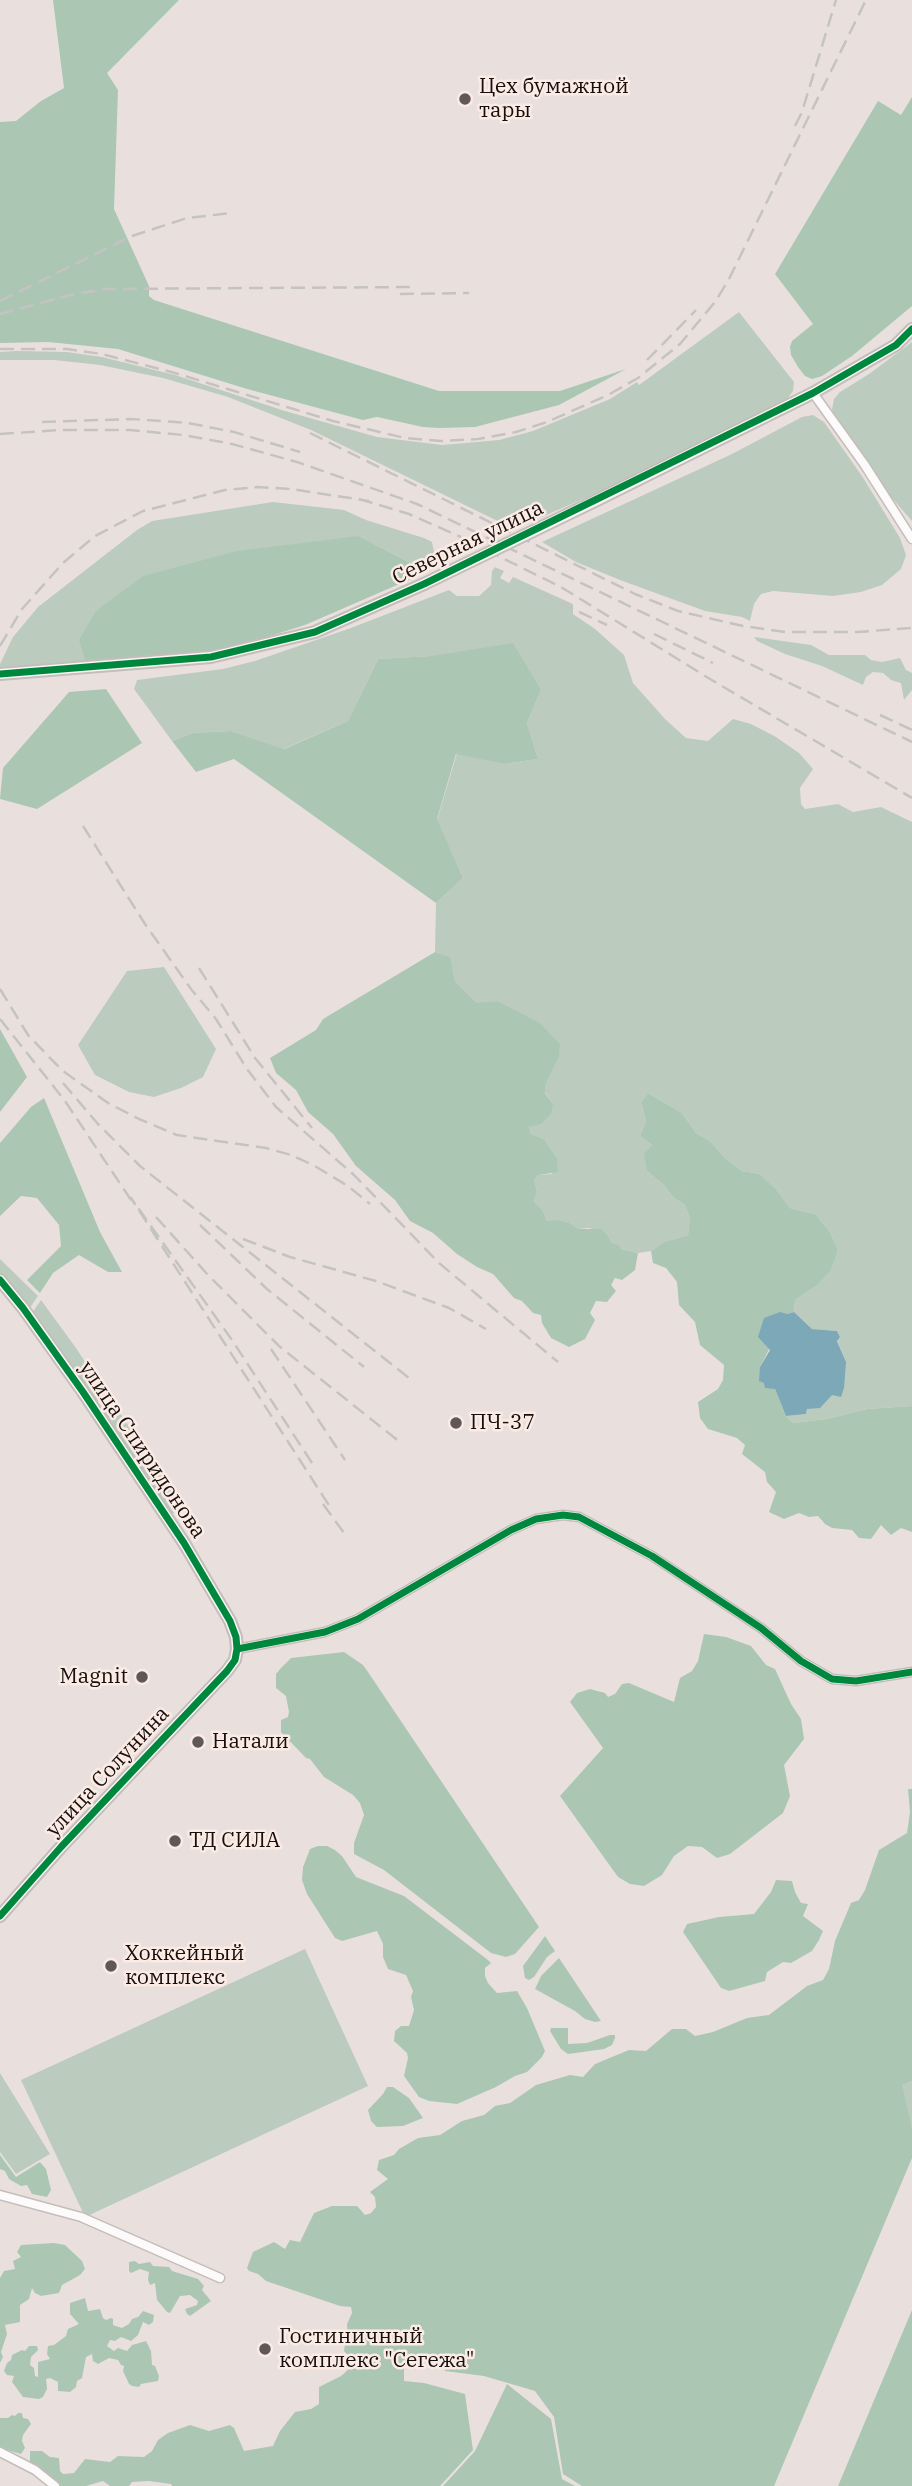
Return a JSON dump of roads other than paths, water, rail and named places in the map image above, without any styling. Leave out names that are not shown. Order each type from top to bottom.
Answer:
[{"type":"street","name":"Северная улица","points":[[0,674],[211,657],[315,632],[424,584],[813,393],[896,345],[912,329]]},
{"type":"street","points":[[813,393],[864,464],[912,539]]},
{"type":"street","name":"улица Спиридонова","points":[[0,1280],[82,1392],[184,1543],[230,1621],[237,1649]]},
{"type":"street","points":[[237,1649],[325,1632],[358,1619],[511,1530],[536,1519],[563,1515],[579,1517],[653,1556],[761,1628],[801,1661],[832,1679],[856,1681],[912,1672]]},
{"type":"street","name":"улица Солунина","points":[[0,1916],[61,1847],[227,1671],[237,1649]]},
{"type":"street","points":[[0,2195],[81,2217],[220,2278]]},
{"type":"street","points":[[0,2452],[35,2470],[55,2486]]},
{"type":"water","points":[[780,1312],[794,1312],[812,1329],[837,1331],[840,1337],[837,1341],[846,1362],[841,1397],[832,1395],[820,1408],[807,1409],[806,1414],[786,1416],[775,1389],[765,1388],[764,1383],[759,1381],[760,1367],[770,1350],[758,1337],[764,1318]]},
{"type":"railway","points":[[795,126],[802,112],[836,0]]},
{"type":"railway","points":[[0,349],[67,349],[102,354],[333,421],[405,438],[441,441],[478,439],[516,432],[547,422],[608,395],[638,378],[680,344],[715,302],[729,279],[866,0]]},
{"type":"railway","points":[[0,301],[132,236],[187,218],[232,213]]},
{"type":"railway","points":[[0,314],[70,295],[105,289],[413,287]]},
{"type":"railway","points":[[400,294],[469,293]]},
{"type":"railway","points":[[647,360],[696,310]]},
{"type":"railway","points":[[42,422],[131,419],[188,423],[234,432],[300,452]]},
{"type":"railway","points":[[0,434],[61,430],[130,430],[183,435],[232,444],[297,462],[417,504],[912,742]]},
{"type":"railway","points":[[310,433],[635,594],[678,611],[743,626],[785,632],[857,632],[912,628]]},
{"type":"railway","points":[[0,646],[22,609],[63,563],[95,536],[143,511],[225,490],[257,487],[291,489],[369,501]]},
{"type":"railway","points":[[359,499],[409,514],[461,537]]},
{"type":"railway","points":[[486,550],[561,587],[912,798]]},
{"type":"railway","points":[[541,594],[607,625]]},
{"type":"railway","points":[[654,634],[713,663]]},
{"type":"railway","points":[[880,715],[912,730]]},
{"type":"railway","points":[[83,826],[145,924],[216,1019],[247,1069],[276,1107],[354,1175],[439,1263],[558,1362]]},
{"type":"railway","points":[[199,968],[255,1058],[312,1128]]},
{"type":"railway","points":[[0,989],[28,1035],[63,1071],[108,1103],[177,1135],[266,1148],[291,1155],[348,1186],[370,1204]]},
{"type":"railway","points":[[0,1019],[65,1101],[135,1206]]},
{"type":"railway","points":[[63,1083],[98,1124],[140,1166],[409,1378]]},
{"type":"railway","points":[[312,1463],[232,1340],[131,1198],[332,1510]]},
{"type":"railway","points":[[156,1217],[208,1275],[279,1346],[401,1443]]},
{"type":"railway","points":[[200,1225],[267,1289],[364,1367]]},
{"type":"railway","points":[[243,1239],[290,1257],[376,1281],[449,1308],[486,1329]]},
{"type":"railway","points":[[271,1349],[345,1460]]},
{"type":"railway","points":[[323,1504],[344,1533]]},
{"type":"place","name":"Цех бумажной тары","points":[[465,99]]},
{"type":"place","name":"ПЧ-37","points":[[456,1423]]},
{"type":"place","name":"Magnit","points":[[142,1677]]},
{"type":"place","name":"Натали","points":[[198,1742]]},
{"type":"place","name":"ТД СИЛА","points":[[175,1841]]},
{"type":"place","name":"Хоккейный комплекс","points":[[111,1966]]},
{"type":"place","name":"Гостиничный комплекс \"Сегежа\"","points":[[265,2349]]}]
